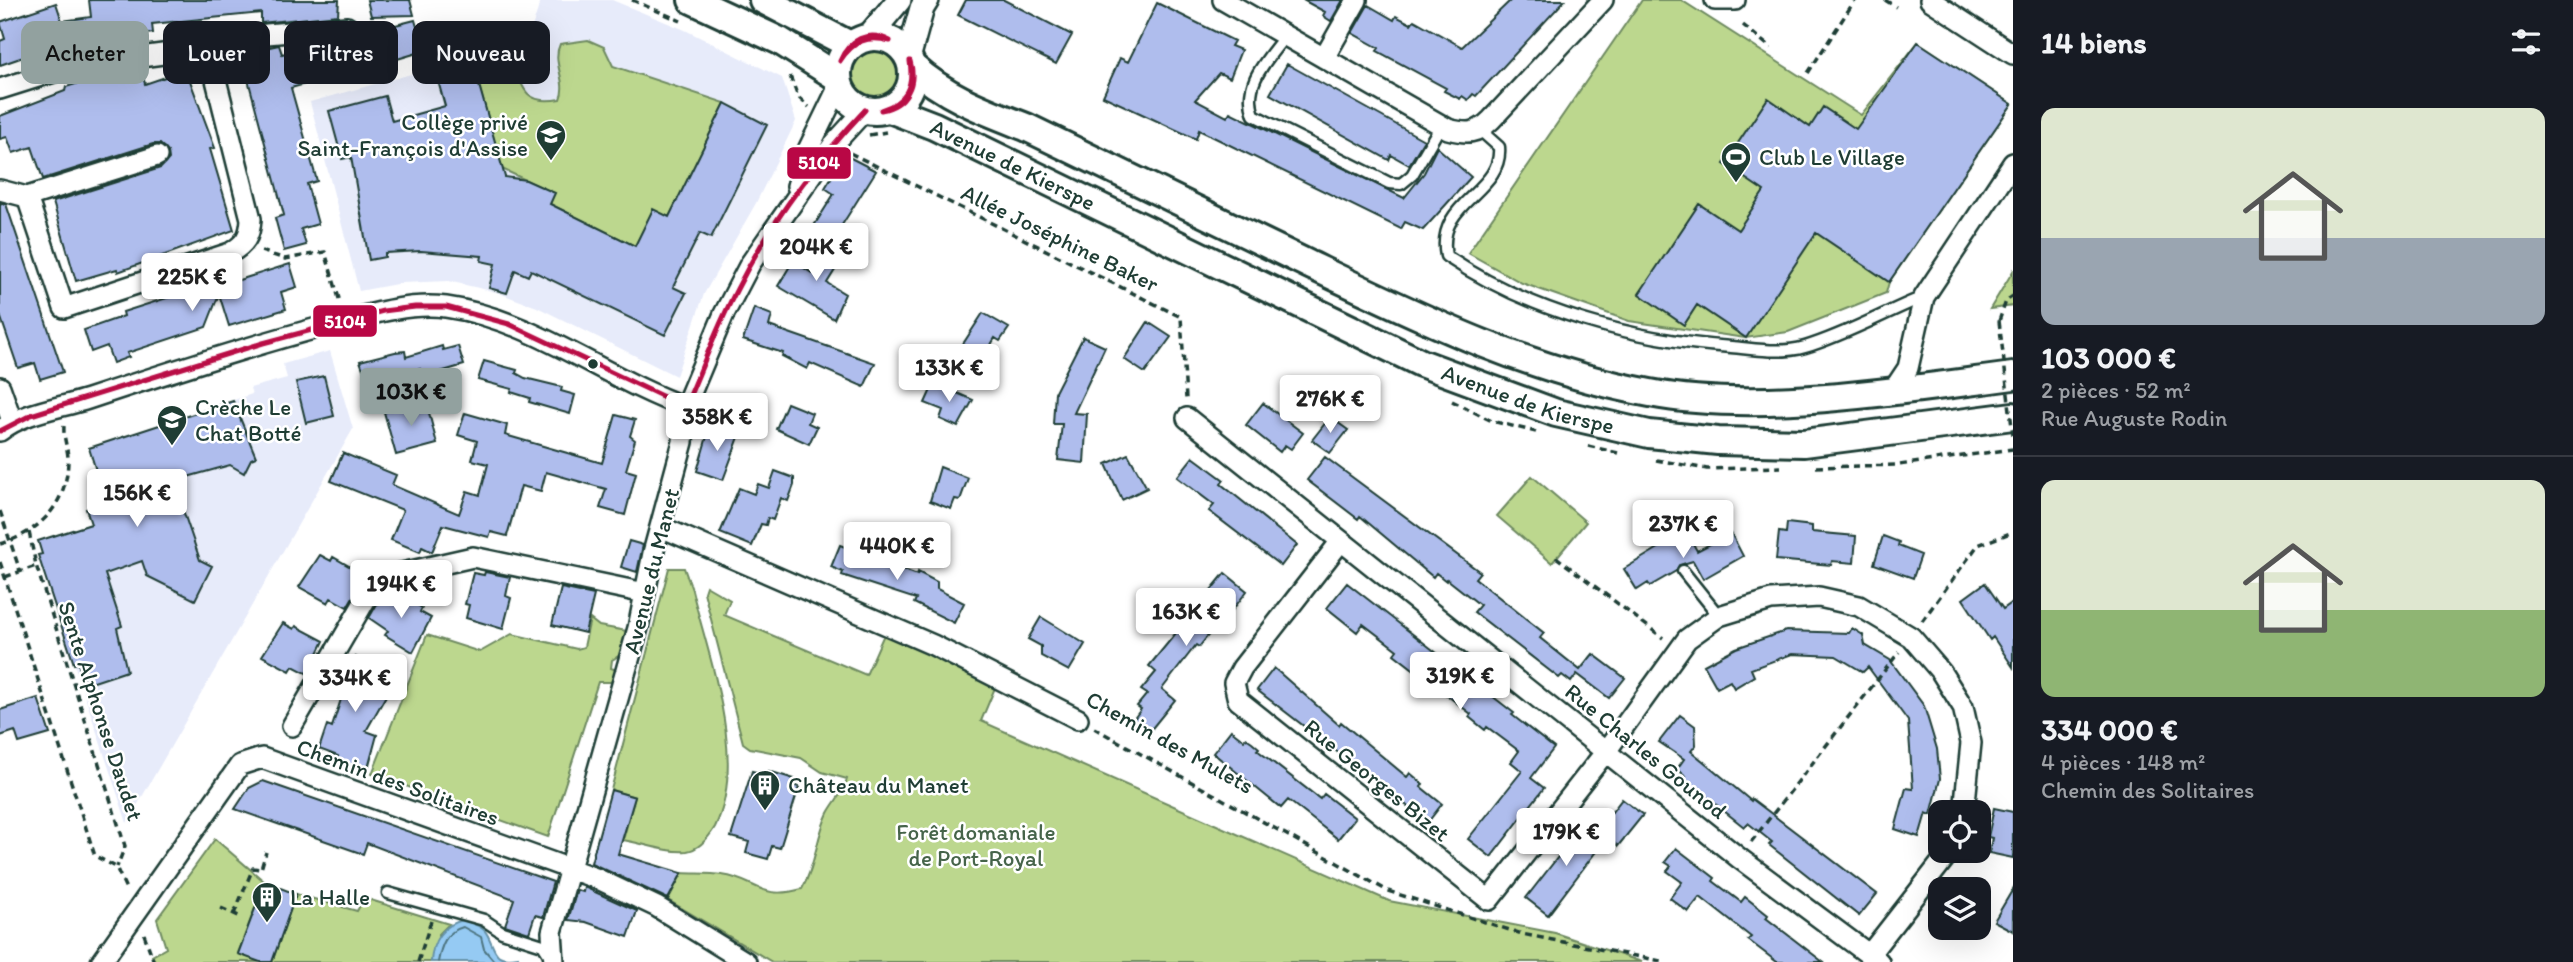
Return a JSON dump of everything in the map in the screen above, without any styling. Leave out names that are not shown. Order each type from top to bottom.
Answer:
[{"type":"main road","points":[[692,0],[780,41],[838,81],[846,97],[878,110],[909,92],[911,61],[880,36],[860,41],[842,54],[838,81]]},
{"type":"main road","points":[[763,0],[860,41]]},
{"type":"main road","name":"Avenue de Kierspe","points":[[911,61],[933,85],[961,100],[1026,127],[1440,327],[1527,362],[1652,394],[1743,401],[1892,392],[2013,376]]},
{"type":"main road","name":"Avenue de Kierspe","points":[[878,110],[934,125],[1421,363],[1556,413],[1650,435],[1718,441],[1804,443],[2013,416]]},
{"type":"street","points":[[860,41],[899,0]]},
{"type":"street","points":[[911,61],[922,8],[928,0]]},
{"type":"street","points":[[1223,0],[1441,125],[1465,133],[1480,130],[1603,0]]},
{"type":"street","points":[[1324,58],[1357,0]]},
{"type":"street","points":[[1715,0],[1735,0]]},
{"type":"street","points":[[1930,0],[2013,54]]},
{"type":"street","points":[[0,89],[73,66],[163,54]]},
{"type":"street","points":[[793,201],[806,154],[838,81]]},
{"type":"street","points":[[27,197],[64,308],[230,253],[244,244],[250,233],[251,219],[217,84]]},
{"type":"street","name":"Avenue du Manet","points":[[554,962],[552,932],[638,628],[683,442],[685,407],[724,314],[750,264],[833,145],[878,110]]},
{"type":"street","points":[[0,190],[27,197],[157,156]]},
{"type":"street","points":[[1892,392],[1908,368],[1924,297],[2013,163]]},
{"type":"street","points":[[0,387],[6,426],[237,349],[404,307],[444,307],[516,325],[656,397],[685,407]]},
{"type":"street","name":"Rue Charles Gounod","points":[[1188,418],[1739,858],[1874,958]]},
{"type":"street","name":"Chemin des Mulets","points":[[661,527],[933,645],[1078,719]]},
{"type":"street","name":"Rue Georges Bizet","points":[[1342,541],[1242,668],[1234,683],[1238,700],[1489,900],[1607,750]]},
{"type":"street","points":[[292,726],[377,580],[473,557],[645,593]]},
{"type":"street","points":[[1607,750],[1687,639],[1719,616],[1771,600],[1819,597],[1860,606],[1911,637],[1941,672],[1963,707],[1970,743],[1965,800]]},
{"type":"street","name":"Chemin des Solitaires","points":[[101,962],[240,765],[262,758],[570,868],[657,907],[746,962]]},
{"type":"street","points":[[1874,958],[1942,863]]},
{"type":"lane","points":[[1285,36],[1250,87],[1248,100],[1254,115],[1389,183],[1401,184],[1412,175],[1441,125]]},
{"type":"lane","points":[[1480,130],[1499,147],[1500,159],[1494,172],[1446,225],[1443,240],[1446,256],[1542,305],[1622,332],[1694,344],[1778,351],[1805,347],[1924,297]]},
{"type":"lane","points":[[1683,571],[1719,616]]},
{"type":"lane","points":[[388,893],[484,920],[502,932],[543,945],[554,962]]},
{"type":"path","points":[[1808,73],[1855,0]]},
{"type":"path","points":[[1885,0],[1896,7]]},
{"type":"path","points":[[1743,25],[1771,48]]},
{"type":"path","name":"Allée Joséphine Baker","points":[[833,145],[1181,317],[1188,418]]},
{"type":"path","points":[[244,244],[285,259],[325,252],[346,321]]},
{"type":"path","points":[[2013,296],[2006,301],[1999,321],[2013,435]]},
{"type":"path","points":[[0,544],[37,528],[55,509],[66,483],[69,458],[64,435],[66,406]]},
{"type":"path","points":[[0,511],[20,571]]},
{"type":"path","name":"Sente Alphonse Daudet","points":[[29,531],[36,565],[125,846],[116,867]]},
{"type":"path","points":[[1739,858],[1911,637],[1978,545],[2013,533]]},
{"type":"path","points":[[1556,557],[1678,650]]},
{"type":"path","points":[[0,562],[95,856],[116,867],[136,913]]},
{"type":"path","points":[[5,577],[36,565]]},
{"type":"path","name":"Chemin des Mulets","points":[[1078,719],[1388,891],[1522,933],[1666,962]]},
{"type":"path","points":[[234,914],[253,868],[261,869],[266,852]]},
{"type":"path","points":[[418,962],[436,906]]},
{"type":"path","points":[[221,908],[241,917]]},
{"type":"path","points":[[152,956],[154,962]]},
{"type":"shaded area","name":"Collège privé Saint-François d'Assise","points":[[541,0],[612,0],[685,30],[782,78],[796,121],[756,203],[704,294],[676,376],[537,307],[496,292],[448,281],[402,283],[359,291],[310,102],[375,84],[398,84],[398,78],[412,74],[412,84],[550,84],[550,21],[534,21]]},
{"type":"shaded area","points":[[330,351],[353,429],[127,823],[38,555],[42,554],[38,541],[80,528],[82,534],[93,531],[86,509],[107,503],[89,448],[252,394],[250,388],[287,378],[283,364]]},
{"type":"green space","name":"Club Le Village","points":[[1642,0],[1681,0],[1861,115],[1918,42],[2012,104],[1889,282],[1886,293],[1788,332],[1745,338],[1629,321],[1522,283],[1468,253]]},
{"type":"green space","points":[[588,40],[604,47],[613,66],[725,103],[669,217],[653,210],[635,246],[550,204],[554,193],[502,169],[479,84],[522,84],[534,98],[560,99],[562,85],[557,58],[560,44]]},
{"type":"green space","points":[[874,49],[891,56],[898,73],[891,90],[874,97],[857,90],[850,73],[857,56]]},
{"type":"green space","points":[[2013,271],[2013,306],[1990,309]]},
{"type":"green space","points":[[1532,476],[1586,522],[1552,563],[1497,516]]},
{"type":"green space","points":[[669,568],[684,568],[692,590],[715,678],[727,741],[728,772],[724,801],[715,827],[700,845],[687,851],[623,840],[635,797],[611,790]]},
{"type":"green space","name":"Forêt domaniale de Port-Royal","points":[[706,586],[730,600],[724,615],[866,675],[885,632],[997,683],[981,721],[1389,901],[1555,933],[1642,962],[772,962],[668,900],[682,873],[722,875],[776,893],[802,889],[824,822],[847,779],[822,772],[801,758],[750,748],[743,743],[704,592]]},
{"type":"green space","points":[[590,619],[599,626],[627,631],[620,655],[612,660],[611,668],[617,670],[611,682],[598,682],[548,837],[372,774],[427,635],[480,652],[512,634],[577,649],[584,647]]},
{"type":"green space","points":[[215,839],[265,882],[238,953],[260,962],[154,962],[152,956],[166,948],[157,919]]},
{"type":"green space","points":[[296,894],[357,911],[364,898],[449,924],[439,934],[431,962],[272,962]]},
{"type":"water","points":[[463,920],[485,931],[500,956],[518,957],[519,962],[431,962],[436,940],[444,930]]},
{"type":"building","points":[[89,0],[339,0],[338,15],[270,22],[261,21],[261,13],[163,21],[152,24],[153,33],[149,33],[149,21],[62,21],[91,17]]},
{"type":"building","points":[[367,0],[410,0],[414,15],[371,16]]},
{"type":"building","points":[[966,0],[1004,0],[1072,35],[1056,64],[958,15]]},
{"type":"building","points":[[1303,0],[1343,0],[1331,21],[1323,16],[1325,12]]},
{"type":"building","points":[[1511,0],[1565,0],[1476,96],[1473,94],[1468,100],[1444,91],[1446,88],[1377,51],[1379,48],[1352,33],[1368,5],[1394,20],[1396,16],[1411,24],[1414,20],[1462,47]]},
{"type":"building","points":[[56,3],[62,21],[21,21],[21,58],[0,65],[0,41],[5,39],[0,22]]},
{"type":"building","points":[[1157,3],[1234,41],[1231,46],[1241,50],[1230,78],[1219,73],[1195,100],[1227,117],[1230,112],[1404,198],[1424,173],[1437,147],[1471,177],[1423,230],[1405,222],[1401,229],[1199,130],[1196,139],[1103,96],[1120,58],[1128,62]]},
{"type":"building","points":[[415,20],[415,21],[412,21],[412,55],[398,59],[398,24]]},
{"type":"building","points":[[1918,42],[2012,104],[1889,282],[1816,233],[1746,338],[1697,305],[1684,325],[1639,294],[1699,204],[1738,230],[1764,191],[1724,164],[1768,98],[1810,127],[1823,107],[1856,129]]},
{"type":"building","points":[[279,45],[284,84],[305,84],[291,88],[317,181],[307,184],[318,224],[301,229],[306,245],[284,251],[275,218],[284,215],[249,84],[270,84],[270,47]]},
{"type":"building","points":[[1287,64],[1424,140],[1409,165],[1391,155],[1389,160],[1270,94]]},
{"type":"building","points":[[163,78],[163,84],[191,84],[215,148],[210,149],[234,230],[118,272],[117,269],[76,281],[53,202],[161,168],[169,159],[168,152],[160,144],[153,144],[43,179],[32,147],[13,153],[7,137],[0,139],[0,116],[65,91],[66,87],[76,84],[149,84]]},
{"type":"building","points":[[439,84],[479,84],[505,177],[526,180],[555,193],[550,204],[635,246],[653,209],[669,217],[725,103],[767,125],[711,238],[700,233],[673,287],[686,293],[665,335],[531,270],[528,276],[515,270],[507,293],[489,288],[495,264],[481,261],[482,256],[421,251],[385,253],[385,257],[369,260],[351,157],[342,159],[329,111],[385,96],[392,121],[445,106]]},
{"type":"building","points":[[845,155],[876,171],[830,244],[810,232],[834,194],[825,188]]},
{"type":"building","points":[[0,203],[6,204],[63,372],[40,379],[35,363],[18,368],[0,315]]},
{"type":"building","points":[[830,244],[845,254],[827,283],[845,294],[834,319],[778,286],[793,261],[812,273]]},
{"type":"building","points":[[290,264],[297,287],[281,292],[286,309],[229,326],[219,294],[206,327],[127,353],[129,357],[113,363],[107,346],[91,352],[84,330],[124,316],[123,312],[207,285],[207,288],[223,285]]},
{"type":"building","points":[[754,308],[772,315],[769,326],[875,363],[864,387],[810,363],[807,369],[782,356],[783,353],[743,340]]},
{"type":"building","points":[[983,313],[1009,328],[1000,341],[995,338],[982,360],[961,347]]},
{"type":"building","points":[[1148,322],[1171,337],[1145,373],[1124,359]]},
{"type":"building","points":[[1083,337],[1105,347],[1074,413],[1087,414],[1084,463],[1058,460],[1062,424],[1053,424],[1055,392]]},
{"type":"building","points":[[442,346],[443,350],[458,346],[464,365],[423,377],[420,369],[400,374],[399,371],[367,380],[360,361],[405,351],[406,357]]},
{"type":"building","points":[[484,361],[517,370],[516,373],[525,378],[562,387],[561,391],[575,395],[570,414],[529,402],[530,398],[511,392],[512,389],[478,380]]},
{"type":"building","points":[[324,376],[334,416],[306,423],[296,382]]},
{"type":"building","points":[[934,383],[973,400],[958,427],[940,419],[943,410],[925,403]]},
{"type":"building","points":[[233,401],[256,457],[251,459],[244,473],[230,465],[173,481],[200,560],[212,566],[195,600],[147,576],[142,561],[105,574],[122,626],[117,628],[127,671],[85,685],[78,663],[74,664],[38,555],[42,554],[38,541],[91,524],[86,509],[106,503],[89,448]]},
{"type":"building","points":[[426,401],[437,444],[396,455],[384,412]]},
{"type":"building","points":[[787,403],[812,413],[808,423],[817,427],[809,444],[776,429]]},
{"type":"building","points":[[1263,403],[1303,433],[1291,449],[1285,445],[1280,452],[1246,425]]},
{"type":"building","points":[[465,413],[507,425],[505,435],[602,463],[616,415],[635,420],[630,436],[635,440],[626,470],[636,473],[625,515],[600,508],[606,489],[546,472],[541,491],[521,486],[507,536],[491,532],[489,537],[443,525],[432,552],[422,547],[420,552],[391,540],[403,510],[331,481],[343,453],[396,475],[392,485],[459,514],[467,491],[480,495],[488,464],[472,460],[477,441],[458,435]]},
{"type":"building","points":[[1330,417],[1348,430],[1330,453],[1312,440]]},
{"type":"building","points":[[710,426],[739,437],[723,480],[697,471]]},
{"type":"building","points":[[1128,454],[1147,488],[1122,500],[1106,464]]},
{"type":"building","points":[[1193,457],[1224,480],[1221,484],[1297,545],[1281,566],[1209,511],[1214,505],[1177,477]]},
{"type":"building","points":[[1325,457],[1480,572],[1475,578],[1544,633],[1540,638],[1580,670],[1593,654],[1625,678],[1609,698],[1577,674],[1571,682],[1562,675],[1559,678],[1474,612],[1480,605],[1447,579],[1446,581],[1436,573],[1433,577],[1360,516],[1358,519],[1307,480]]},
{"type":"building","points":[[940,467],[968,478],[960,500],[955,499],[951,509],[930,501]]},
{"type":"building","points":[[775,471],[794,478],[794,485],[788,501],[781,498],[773,520],[768,518],[766,525],[761,524],[752,546],[720,533],[739,488],[754,494],[758,484],[769,488]]},
{"type":"building","points":[[1787,523],[1812,526],[1812,532],[1856,536],[1854,563],[1832,561],[1831,565],[1776,560],[1779,532],[1786,533]]},
{"type":"building","points":[[1731,533],[1743,556],[1703,579],[1693,561],[1679,565],[1676,571],[1637,590],[1624,569],[1670,541],[1673,545],[1689,536],[1697,551]]},
{"type":"building","points":[[1883,536],[1899,542],[1898,546],[1921,555],[1913,578],[1874,564]]},
{"type":"building","points":[[629,541],[643,545],[637,572],[621,567]]},
{"type":"building","points":[[840,545],[917,575],[918,572],[937,582],[937,589],[964,603],[954,623],[914,603],[916,599],[842,575],[843,572],[831,567]]},
{"type":"building","points":[[320,555],[331,561],[333,557],[361,573],[356,582],[360,585],[347,607],[331,598],[328,603],[299,587]]},
{"type":"building","points":[[485,572],[510,577],[506,596],[511,598],[503,629],[466,618],[469,605],[465,604],[473,573],[484,575]]},
{"type":"building","points":[[1225,573],[1247,591],[1225,620],[1222,618],[1199,647],[1196,645],[1162,689],[1175,700],[1149,732],[1133,720],[1141,709],[1137,706],[1147,694],[1141,690],[1156,672],[1149,666]]},
{"type":"building","points":[[1347,583],[1514,713],[1512,715],[1554,748],[1531,778],[1544,788],[1491,857],[1468,839],[1522,771],[1511,762],[1519,751],[1469,717],[1471,714],[1394,654],[1397,650],[1363,624],[1357,632],[1327,608]]},
{"type":"building","points":[[1985,583],[2003,609],[2013,602],[2013,667],[1993,637],[1990,640],[1963,599]]},
{"type":"building","points":[[561,588],[594,595],[585,633],[552,625]]},
{"type":"building","points":[[395,591],[422,608],[420,612],[431,618],[413,652],[385,635],[388,631],[369,618],[381,597],[389,601]]},
{"type":"building","points":[[1041,617],[1085,644],[1069,671],[1041,656],[1041,646],[1028,639]]},
{"type":"building","points":[[283,623],[294,629],[296,626],[324,641],[308,674],[293,666],[290,671],[262,656]]},
{"type":"building","points":[[1852,628],[1863,635],[1865,645],[1890,660],[1924,706],[1937,749],[1940,779],[1935,800],[1928,800],[1928,814],[1926,813],[1919,837],[1895,829],[1906,788],[1913,789],[1908,721],[1868,667],[1863,672],[1836,656],[1792,654],[1751,669],[1754,676],[1734,688],[1730,681],[1717,688],[1704,665],[1736,648],[1786,631],[1849,633]]},
{"type":"building","points":[[356,657],[384,674],[381,678],[392,685],[366,731],[377,735],[367,772],[336,761],[338,756],[319,749],[327,725],[332,727],[343,693],[330,685],[342,664],[350,667]]},
{"type":"building","points":[[1274,668],[1339,725],[1341,722],[1407,777],[1410,773],[1423,784],[1421,787],[1442,804],[1428,822],[1257,690]]},
{"type":"building","points":[[38,698],[50,734],[19,743],[15,731],[0,736],[0,710]]},
{"type":"building","points":[[1680,715],[1695,726],[1696,745],[1691,751],[1751,801],[1752,799],[1877,894],[1859,916],[1769,845],[1772,842],[1748,823],[1744,827],[1684,779],[1686,776],[1677,769],[1684,759],[1659,742]]},
{"type":"building","points":[[1231,730],[1244,740],[1246,738],[1252,742],[1259,748],[1257,750],[1320,799],[1324,794],[1355,818],[1338,839],[1288,800],[1281,808],[1213,753]]},
{"type":"building","name":"Château du Manet","points":[[752,771],[768,775],[769,771],[794,779],[792,785],[799,787],[780,848],[772,846],[768,859],[746,853],[749,842],[731,837]]},
{"type":"building","points":[[263,781],[553,882],[543,917],[535,915],[529,933],[505,925],[514,899],[367,843],[363,854],[235,809],[249,788]]},
{"type":"building","points":[[611,790],[635,797],[618,854],[682,873],[668,899],[591,863]]},
{"type":"building","points":[[1622,799],[1643,815],[1618,846],[1598,830]]},
{"type":"building","points":[[1994,808],[2013,812],[2013,858],[1991,853]]},
{"type":"building","points":[[1586,821],[1607,837],[1548,915],[1526,898]]},
{"type":"building","points":[[1676,848],[1741,902],[1745,897],[1768,915],[1766,918],[1823,962],[1777,962],[1748,940],[1751,937],[1700,897],[1688,912],[1670,898],[1682,882],[1667,871],[1671,866],[1665,862]]},
{"type":"building","name":"La Halle","points":[[265,882],[296,894],[272,962],[260,962],[238,954]]},
{"type":"building","points":[[584,887],[637,911],[628,937],[586,922],[568,920],[577,890],[583,892]]},
{"type":"building","points":[[2013,889],[2013,931],[1994,921]]},
{"type":"transit line","name":"5104","points":[[840,61],[849,47],[860,39],[874,36],[890,41]]},
{"type":"transit line","name":"5104","points":[[840,61],[861,41],[890,41]]},
{"type":"transit line","name":"5104","points":[[881,110],[897,103],[906,92],[911,78],[910,61]]},
{"type":"transit line","name":"5104","points":[[881,110],[897,104],[908,93],[912,78],[910,61]]},
{"type":"transit line","name":"5104","points":[[685,407],[730,303],[764,241],[811,173],[865,110]]},
{"type":"transit line","name":"5104","points":[[0,431],[31,415],[263,343],[383,311],[415,307],[446,307],[509,324],[685,407]]},
{"type":"place","name":"Collège privé Saint-François d'Assise","points":[[551,162]]},
{"type":"place","name":"Club Le Village","points":[[1736,184]]},
{"type":"place","name":"Crèche Le Chat Botté","points":[[172,447]]},
{"type":"place","name":"Château du Manet","points":[[765,812]]},
{"type":"place","name":"La Halle","points":[[267,924]]}]
